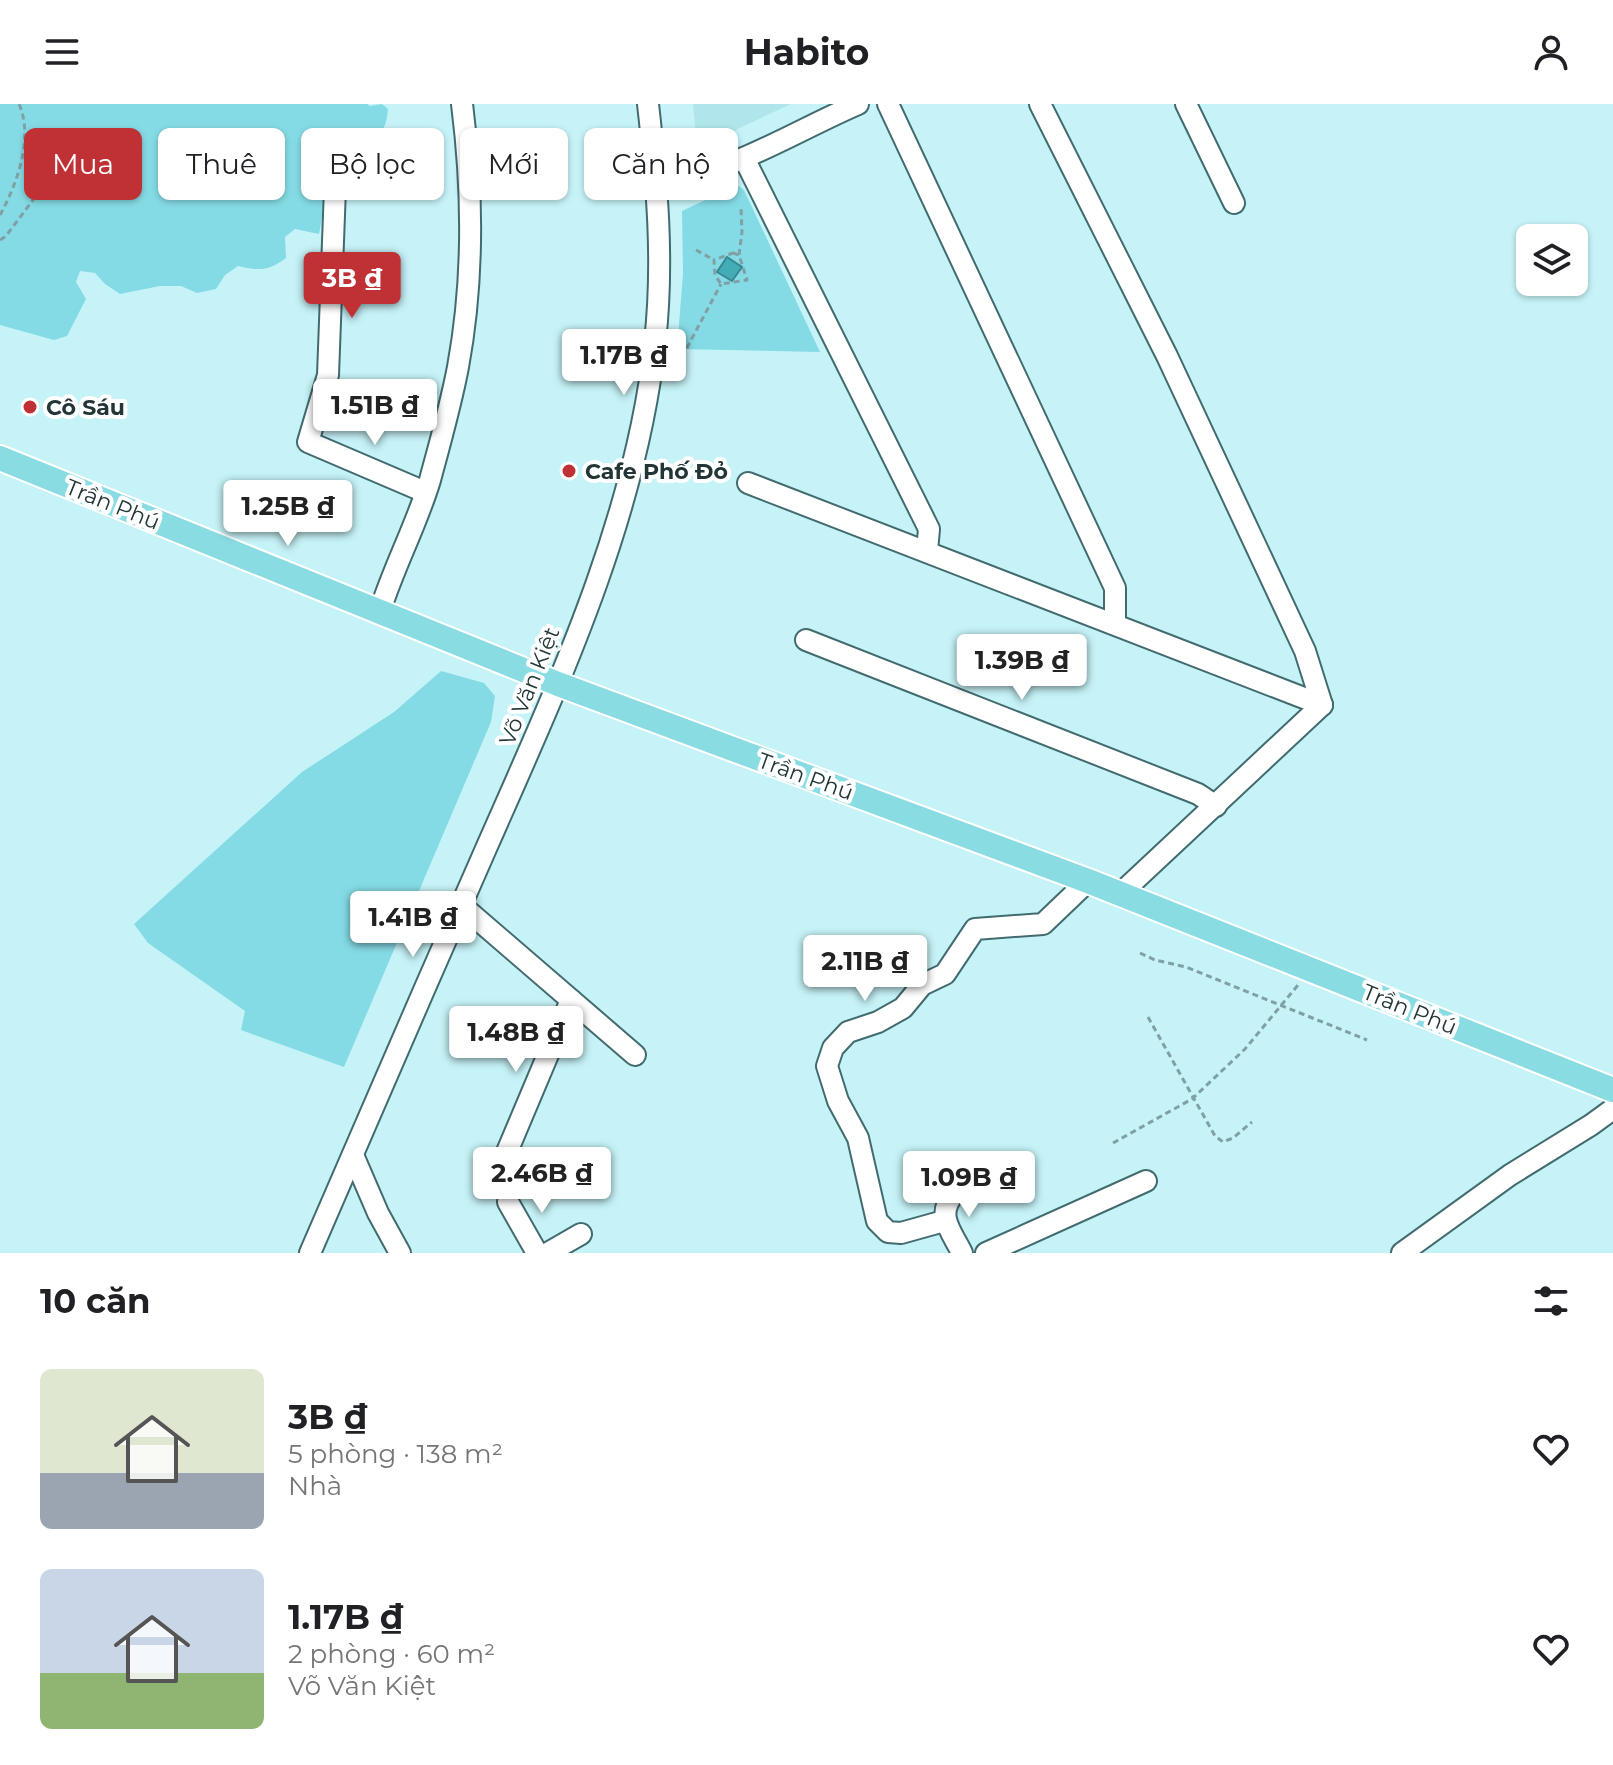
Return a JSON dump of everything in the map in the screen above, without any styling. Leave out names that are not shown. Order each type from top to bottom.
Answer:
[{"type":"main road","name":"Trần Phú","points":[[0,458],[558,684],[1088,881],[1613,1090]]},
{"type":"street","points":[[380,611],[425,492],[458,367],[468,287],[470,215],[462,104]]},
{"type":"street","name":"Võ Văn Kiệt","points":[[648,104],[651,128]]},
{"type":"street","points":[[738,160],[858,104]]},
{"type":"street","points":[[888,104],[1115,588],[1115,623]]},
{"type":"street","points":[[1040,104],[1180,383],[1305,651],[1322,705]]},
{"type":"street","points":[[1186,104],[1234,203]]},
{"type":"street","points":[[744,158],[929,529],[927,551]]},
{"type":"street","points":[[335,200],[328,375],[308,442],[425,492]]},
{"type":"street","name":"Võ Văn Kiệt","points":[[310,1253],[558,684],[616,526],[641,428],[655,341],[658,200]]},
{"type":"street","points":[[748,483],[1322,705]]},
{"type":"street","points":[[806,640],[1198,794],[1216,806]]},
{"type":"street","points":[[1120,894],[1322,705]]},
{"type":"street","points":[[944,1221],[901,1233],[888,1232],[877,1221],[858,1138],[838,1101],[827,1066],[833,1048],[848,1032],[878,1022],[903,1008],[922,985],[945,974],[975,929],[1043,924],[1088,881]]},
{"type":"street","points":[[461,905],[635,1055]]},
{"type":"street","points":[[501,1166],[571,1000]]},
{"type":"street","points":[[1402,1253],[1510,1175],[1613,1109]]},
{"type":"street","points":[[353,1155],[378,1213],[400,1253]]},
{"type":"street","points":[[986,1253],[1146,1181]]},
{"type":"street","points":[[962,1253],[944,1221],[946,1208],[954,1194],[983,1185]]},
{"type":"street","points":[[508,1202],[537,1253]]},
{"type":"street","points":[[548,1253],[581,1234]]},
{"type":"path","points":[[0,215],[21,161],[25,126],[19,104]]},
{"type":"path","points":[[0,240],[33,200]]},
{"type":"path","points":[[721,284],[747,280],[739,255],[741,208]]},
{"type":"path","points":[[696,250],[714,260],[733,253],[739,255]]},
{"type":"path","points":[[714,260],[715,275],[721,284]]},
{"type":"path","points":[[682,357],[721,284]]},
{"type":"path","points":[[1140,953],[1186,967],[1367,1040]]},
{"type":"path","points":[[1113,1143],[1192,1099],[1245,1049],[1310,969]]},
{"type":"path","points":[[1148,1017],[1210,1129],[1223,1142],[1252,1122]]},
{"type":"shaded area","points":[[0,104],[382,104],[388,109],[383,128],[301,128],[301,200],[326,200],[319,234],[295,229],[285,237],[286,258],[280,262],[264,269],[238,266],[225,275],[216,289],[197,293],[181,286],[160,286],[120,294],[95,273],[80,271],[76,282],[86,299],[67,336],[54,340],[0,325]]},
{"type":"shaded area","points":[[693,104],[791,104],[738,129],[695,128]]},
{"type":"shaded area","points":[[738,186],[744,190],[820,352],[677,349],[683,274],[682,211],[705,200],[738,200]]},
{"type":"shaded area","points":[[727,257],[742,267],[732,281],[717,272]]},
{"type":"shaded area","points":[[441,671],[484,683],[495,696],[491,722],[344,1067],[241,1030],[245,1011],[148,943],[134,924],[302,772],[394,712]]},
{"type":"place","name":"Cô Sáu","points":[[30,407]]},
{"type":"place","name":"Cafe Phố Đỏ","points":[[569,471]]}]
